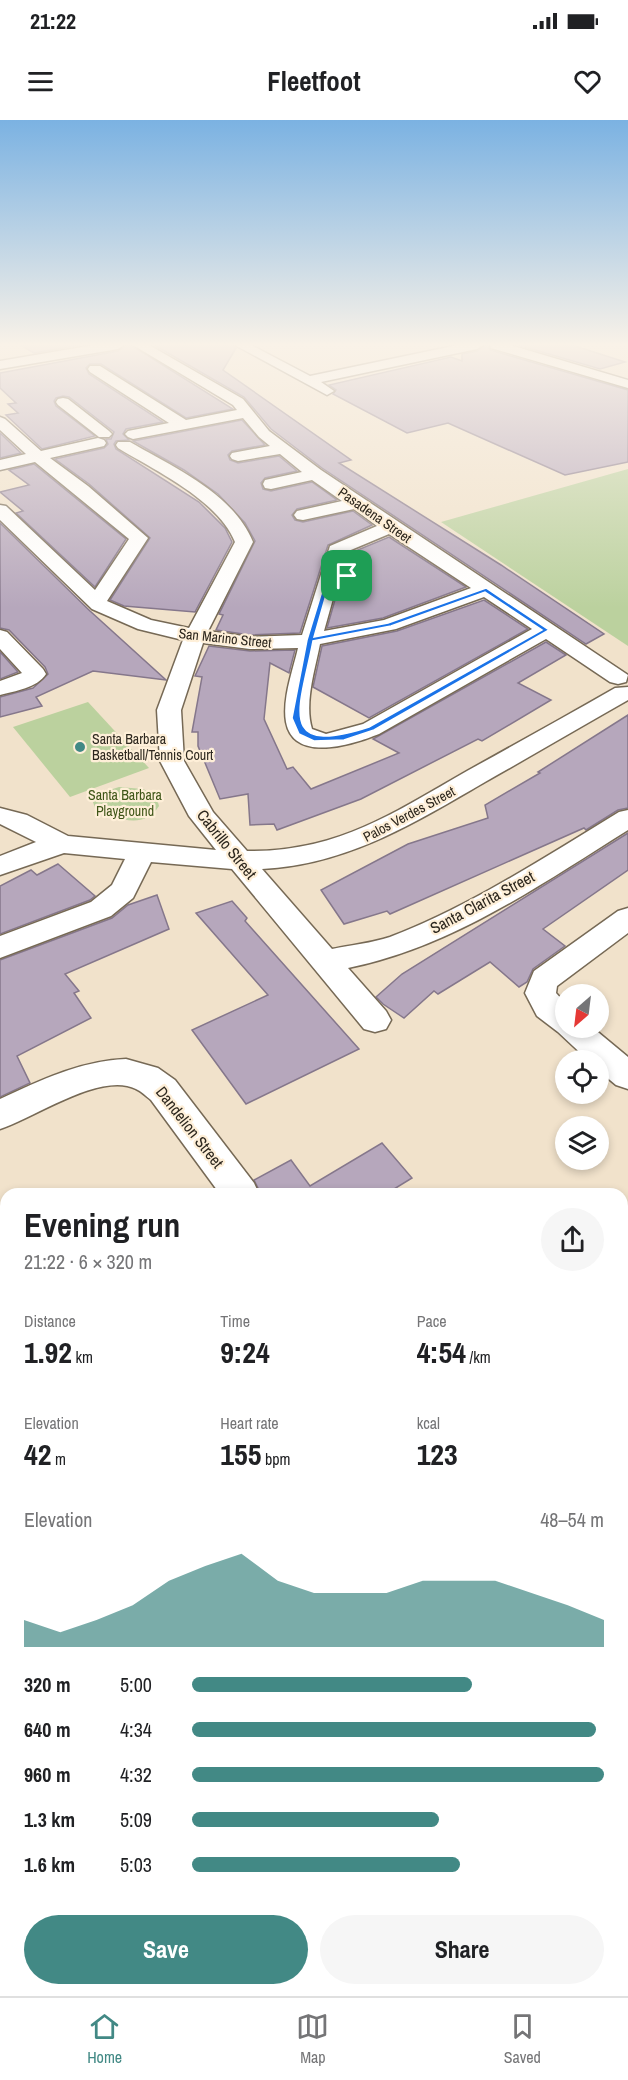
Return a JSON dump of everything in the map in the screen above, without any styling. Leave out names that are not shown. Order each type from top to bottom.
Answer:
[{"type":"street","points":[[11,433],[38,457],[139,538],[96,602]]},
{"type":"street","points":[[95,433],[106,446],[159,433]]},
{"type":"street","name":"Pasadena Street","points":[[263,433],[315,474],[624,685]]},
{"type":"street","points":[[0,465],[38,457],[101,438]]},
{"type":"street","name":"Cabrillo Street","points":[[129,440],[232,519],[242,533],[244,542],[195,636],[169,710],[172,761],[202,816],[375,1020]]},
{"type":"street","points":[[238,456],[281,449]]},
{"type":"street","points":[[271,484],[315,474]]},
{"type":"street","points":[[303,515],[358,503]]},
{"type":"street","name":"San Marino Street","points":[[0,510],[106,609],[146,626],[195,636],[250,643],[310,640],[389,625],[486,590]]},
{"type":"street","points":[[391,527],[337,550],[310,640],[296,718],[302,732],[314,739],[323,740],[344,738],[371,729],[546,630]]},
{"type":"street","points":[[0,636],[35,674],[26,680],[0,688]]},
{"type":"street","name":"Palos Verdes Street","points":[[0,816],[24,823],[52,840],[64,844],[198,858],[285,859],[315,854],[358,840],[418,811],[624,685]]},
{"type":"street","name":"Santa Clarita Street","points":[[325,962],[398,945],[447,922],[509,890],[628,818]]},
{"type":"street","name":"Palos Verdes Street","points":[[0,866],[50,846],[64,844]]},
{"type":"street","points":[[0,947],[101,909],[123,891],[142,852]]},
{"type":"street","points":[[555,1013],[541,1001],[539,989],[545,979],[628,918]]},
{"type":"street","points":[[584,1038],[628,1076]]},
{"type":"street","name":"Dandelion Street","points":[[0,1115],[80,1078],[106,1072],[129,1074],[153,1081],[163,1090],[236,1188]]},
{"type":"green space","points":[[628,469],[628,646],[441,522]]},
{"type":"green space","name":"Santa Barbara Basketball/Tennis Court","points":[[88,702],[149,768],[70,797],[13,727]]},
{"type":"green space","name":"Santa Barbara Playground","points":[[119,787],[143,789],[156,795],[159,806],[152,814],[137,820],[120,818],[95,808],[91,796]]},
{"type":"building","points":[[0,433],[21,453],[0,458]]},
{"type":"building","points":[[25,433],[91,433],[95,436],[42,449]]},
{"type":"building","points":[[114,433],[124,433],[129,440],[116,441],[114,444],[116,449],[199,502],[225,528],[232,542],[195,612],[124,606],[110,600],[150,538],[89,484],[55,459],[104,448],[108,444],[106,439],[111,439]]},
{"type":"building","points":[[177,433],[254,433],[265,445],[232,451],[228,455],[230,460],[238,463],[279,456],[297,471],[265,478],[261,483],[263,489],[271,491],[312,482],[337,500],[297,509],[292,515],[295,520],[303,522],[353,511],[372,525],[328,545],[300,633],[250,635],[216,630],[223,615],[219,614],[255,541],[245,523],[218,494],[184,470],[133,441]]},
{"type":"building","points":[[276,433],[312,433],[351,460],[339,463],[501,565],[604,634],[586,644],[322,468]]},
{"type":"building","points":[[469,433],[628,433],[628,462],[565,475]]},
{"type":"building","points":[[34,464],[126,539],[95,587],[16,513],[23,511],[0,492],[29,485],[9,470]]},
{"type":"building","points":[[0,523],[90,611],[166,680],[93,671],[36,697],[42,706],[0,717],[0,697],[33,688],[48,674],[45,667],[9,630],[0,628]]},
{"type":"building","points":[[389,537],[466,587],[383,618],[327,628],[348,554]]},
{"type":"building","points":[[484,600],[528,629],[369,718],[313,687],[322,646],[397,631]]},
{"type":"building","points":[[546,642],[566,655],[518,683],[551,700],[482,741],[478,739],[361,799],[277,830],[274,824],[250,825],[248,794],[220,799],[198,746],[198,732],[192,732],[202,677],[195,676],[209,646],[250,651],[295,650],[289,673],[270,663],[264,719],[287,769],[293,767],[311,789],[399,753],[373,739]]},
{"type":"building","points":[[0,652],[18,672],[0,679]]},
{"type":"building","points":[[628,715],[628,808],[618,810],[586,830],[584,828],[390,914],[387,911],[344,924],[321,890],[408,844],[488,818],[485,805],[540,773],[538,772]]},
{"type":"building","points":[[628,833],[628,870],[543,929],[565,946],[533,969],[527,982],[519,987],[490,962],[438,994],[434,991],[404,1018],[376,997],[402,974]]},
{"type":"building","points":[[58,864],[95,896],[90,900],[0,934],[0,886],[31,870],[37,875]]},
{"type":"building","points":[[157,895],[169,929],[65,974],[79,991],[74,993],[91,1018],[17,1056],[30,1083],[0,1097],[0,960],[112,918],[128,905]]},
{"type":"building","points":[[232,901],[247,918],[245,921],[359,1049],[246,1104],[192,1030],[268,995],[196,913]]},
{"type":"building","points":[[382,1143],[412,1178],[396,1188],[258,1188],[254,1180],[291,1160],[310,1186]]},
{"type":"place","name":"Santa Barbara Basketball/Tennis Court","points":[[80,747]]},
{"type":"route","points":[[347,576],[331,569],[323,594],[310,640],[389,625],[486,590],[546,630],[371,729],[344,738],[314,739],[298,728],[296,718],[310,640],[323,594],[346,584],[347,576]]}]
